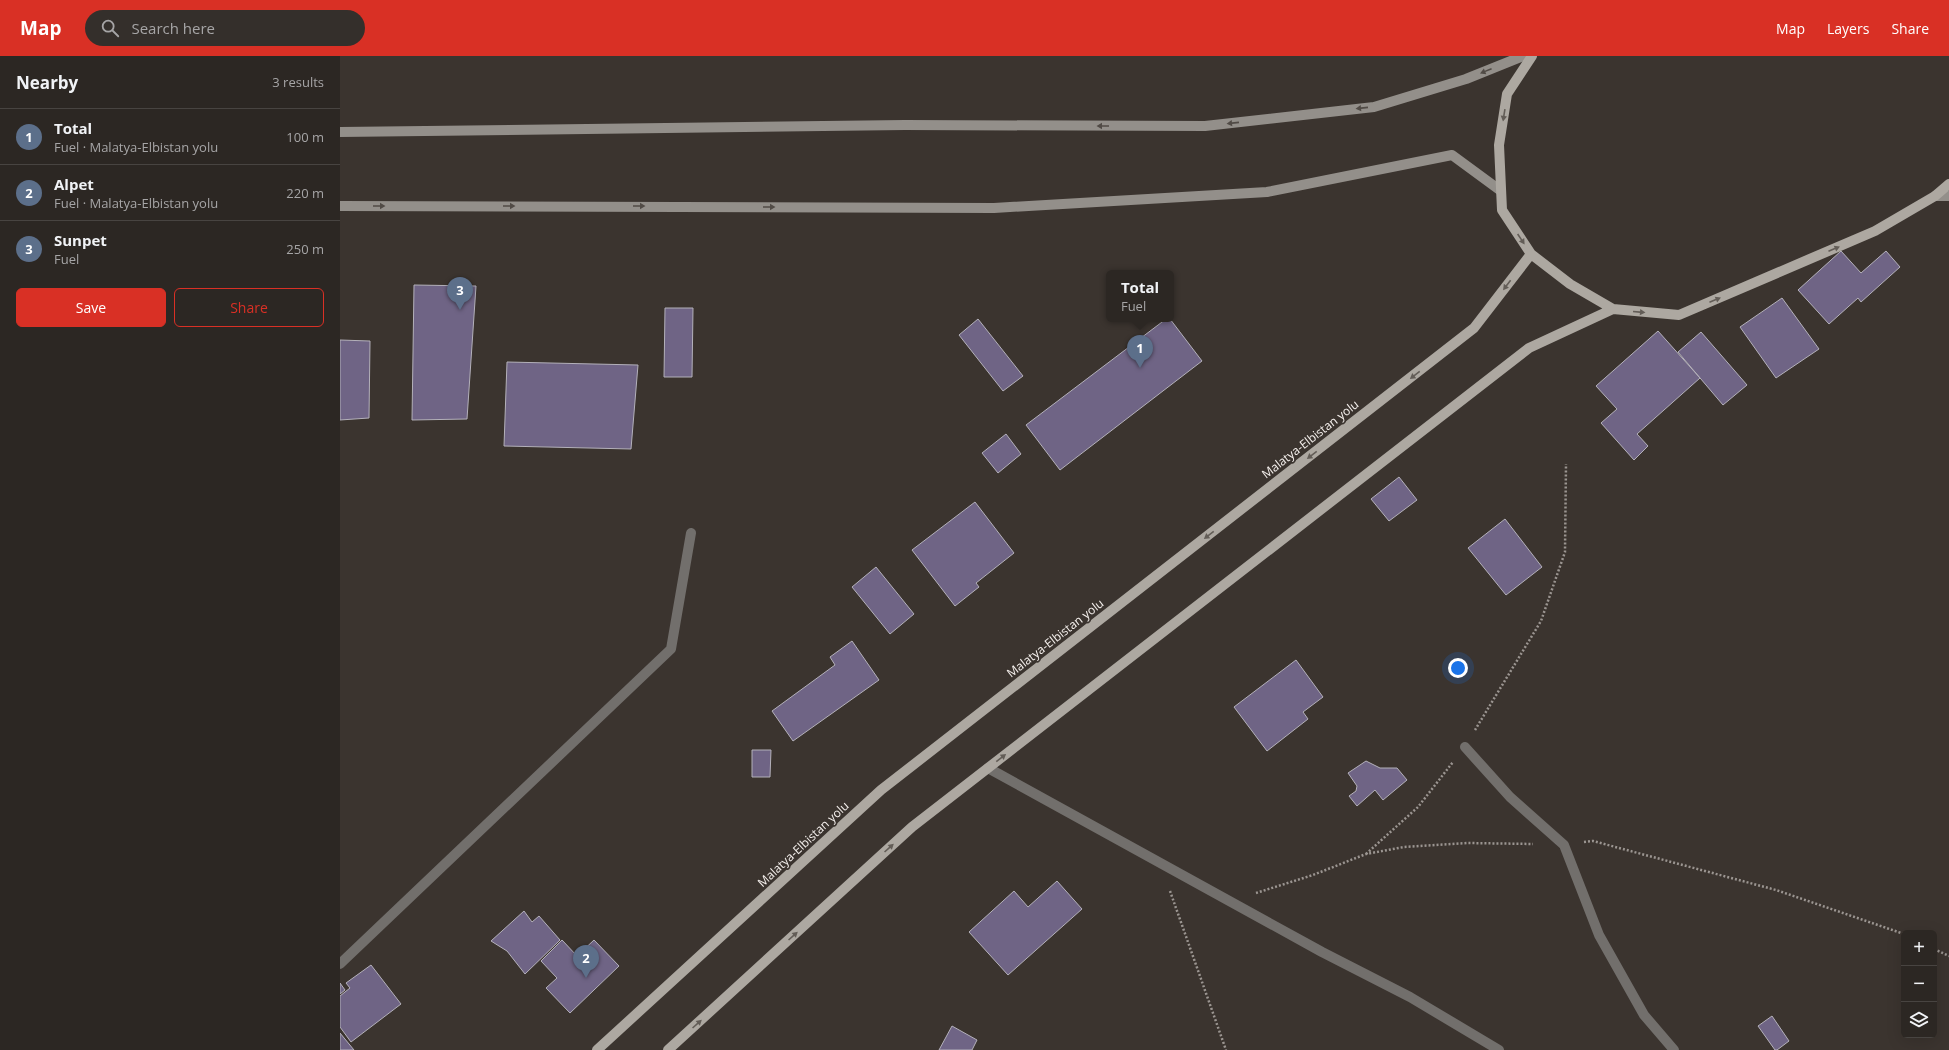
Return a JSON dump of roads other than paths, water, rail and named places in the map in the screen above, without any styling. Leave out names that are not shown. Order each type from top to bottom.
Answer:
[{"type":"main road","points":[[340,132],[905,125],[1205,126],[1374,107],[1466,79],[1522,56]]},
{"type":"main road","points":[[1532,56],[1508,94],[1499,145],[1502,210],[1531,254],[1570,284],[1613,309],[1679,315],[1875,231],[1934,196],[1949,184]]},
{"type":"main road","points":[[340,206],[994,208],[1267,192],[1452,155],[1501,191]]},
{"type":"main road","points":[[1934,196],[1949,196]]},
{"type":"main road","name":"Malatya-Elbistan yolu","points":[[597,1050],[881,790],[1474,328],[1531,254]]},
{"type":"main road","points":[[668,1050],[912,826],[1529,348],[1613,309]]},
{"type":"street","points":[[340,964],[671,649],[691,533]]},
{"type":"street","points":[[1465,747],[1510,797],[1564,845],[1600,934],[1644,1015],[1674,1050]]},
{"type":"street","points":[[988,768],[1322,952],[1410,997],[1499,1050]]},
{"type":"place","name":"Sunpet","points":[[460,310]]},
{"type":"place","name":"Total","points":[[1140,368]]},
{"type":"place","name":"Alpet","points":[[586,978]]}]
